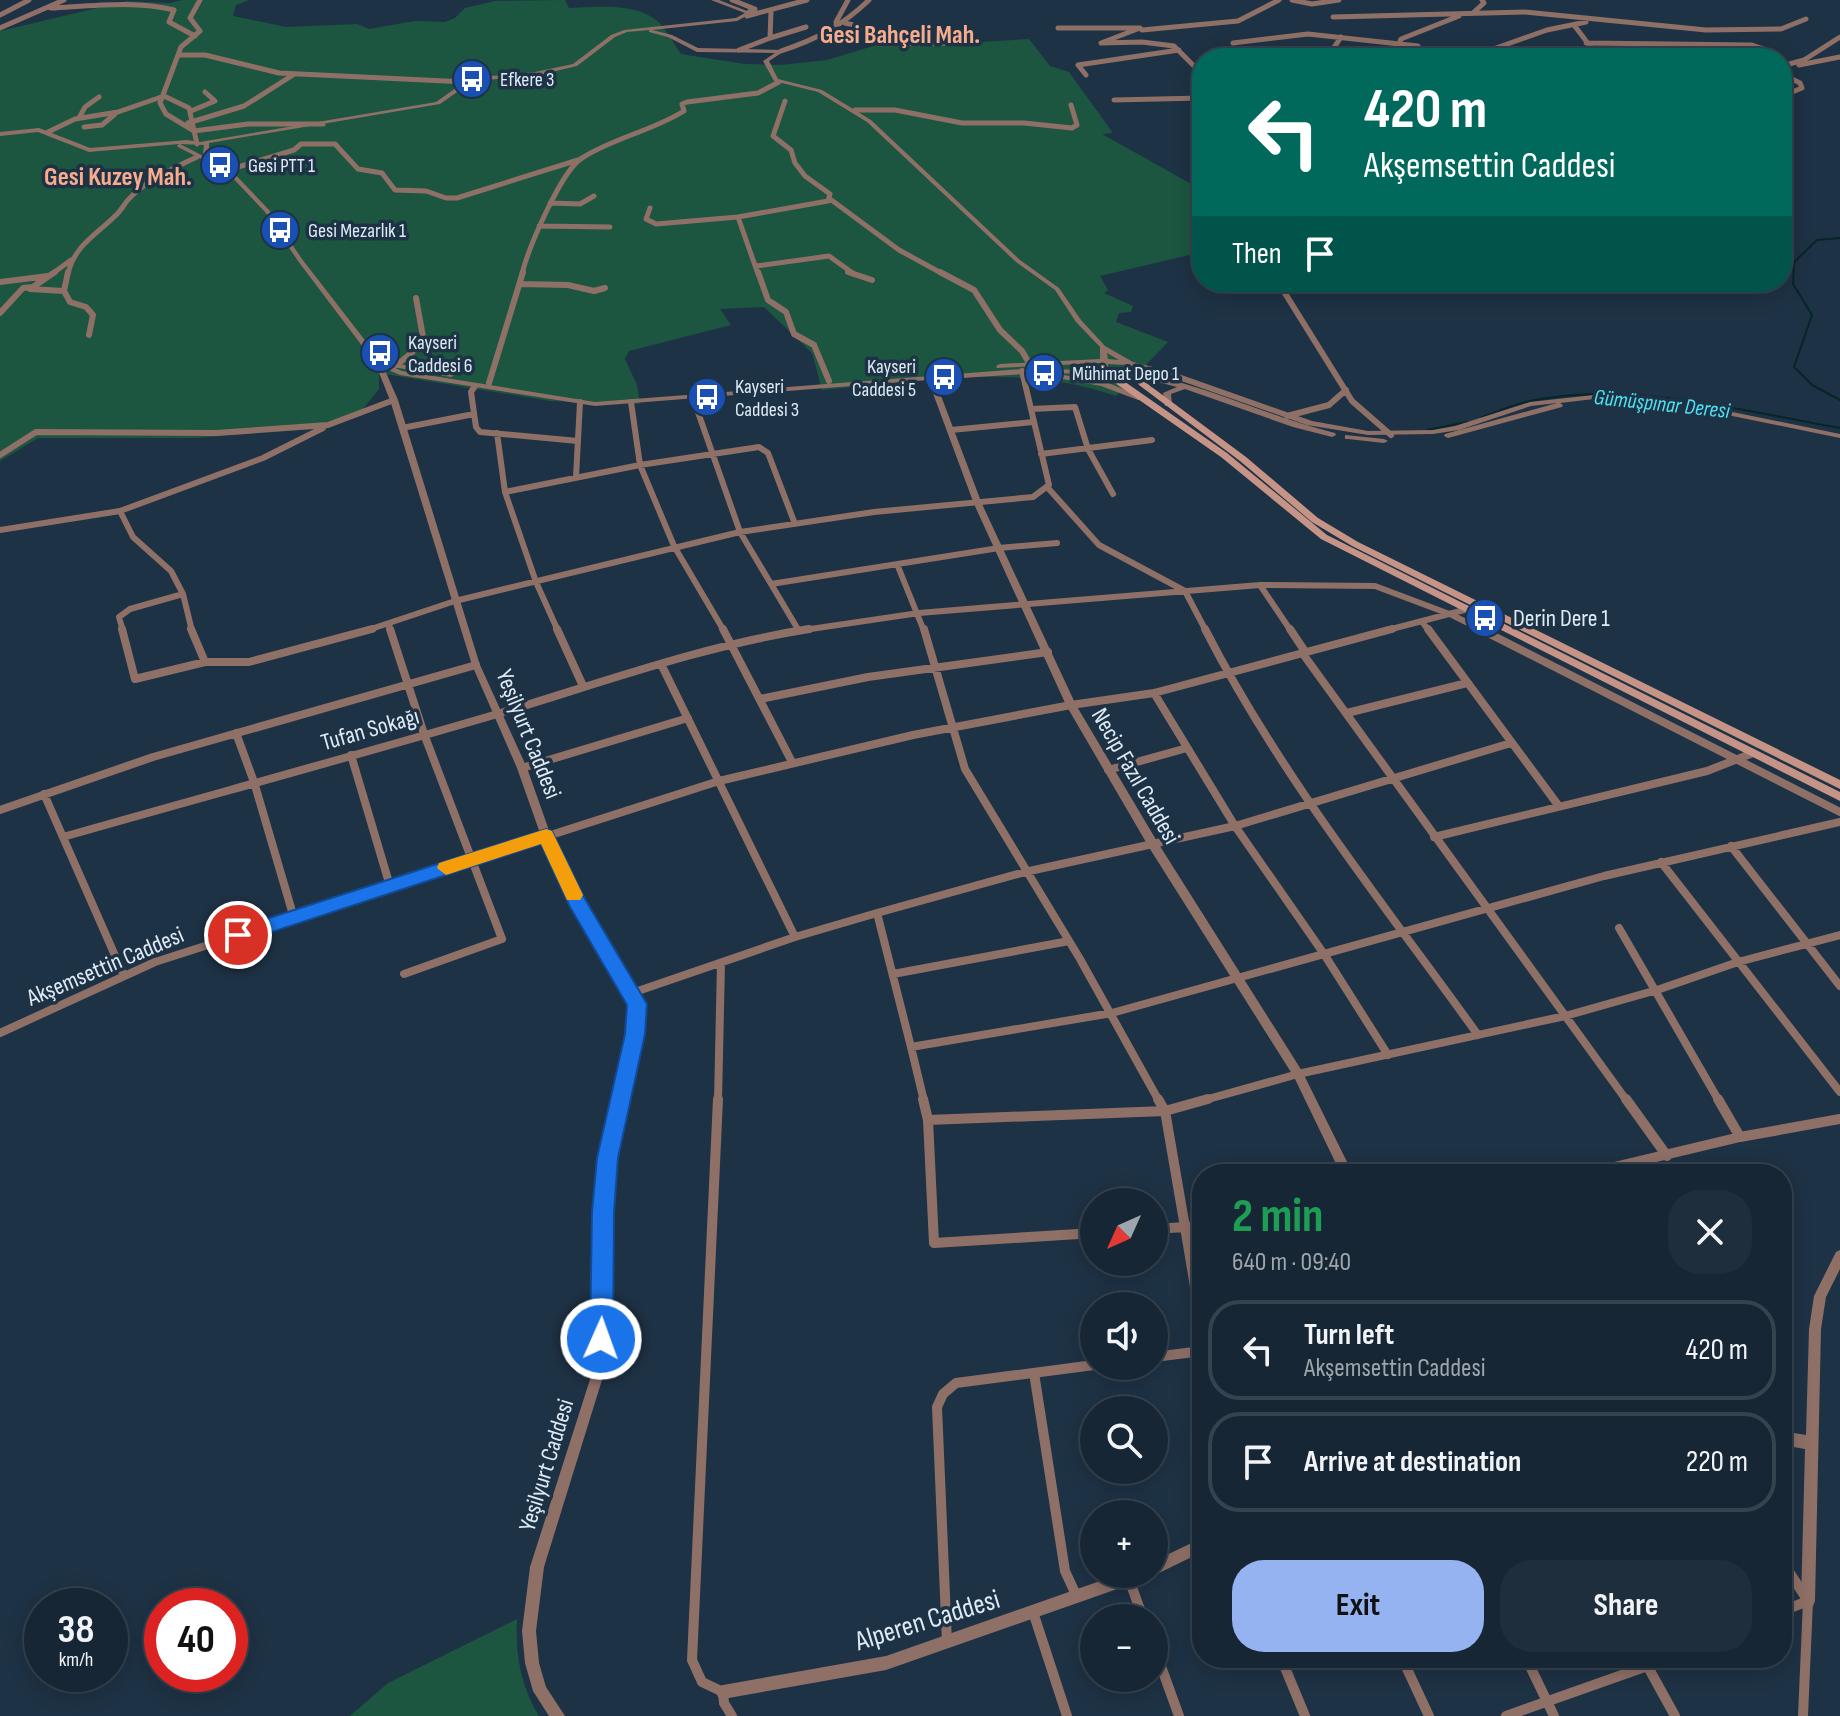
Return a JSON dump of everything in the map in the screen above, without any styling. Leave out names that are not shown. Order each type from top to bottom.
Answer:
[{"type":"main road","points":[[1105,372],[1224,455],[1324,537],[1840,797]]},
{"type":"main road","points":[[1138,375],[1142,383],[1243,459],[1315,520],[1355,544],[1840,785]]},
{"type":"street","points":[[0,15],[29,0]]},
{"type":"street","points":[[0,28],[64,0]]},
{"type":"street","points":[[200,0],[190,15],[200,29],[181,47],[160,107],[194,131],[248,124],[323,124]]},
{"type":"street","points":[[714,0],[748,14]]},
{"type":"street","points":[[732,0],[755,9],[748,14]]},
{"type":"street","points":[[770,38],[775,0]]},
{"type":"street","points":[[179,55],[208,54],[261,71],[466,82],[567,68],[613,36],[646,28],[772,10],[807,0]]},
{"type":"street","points":[[837,27],[836,22],[848,0]]},
{"type":"street","points":[[779,82],[766,61],[781,51],[817,39],[845,23],[869,0]]},
{"type":"street","points":[[1192,63],[1180,50],[1156,42],[1101,42],[1142,30],[1192,22],[1238,21],[1279,0]]},
{"type":"street","points":[[1292,0],[1317,4],[1339,0]]},
{"type":"street","points":[[1474,13],[1484,3],[1482,0]]},
{"type":"street","points":[[51,8],[119,2],[165,4],[174,10],[170,23],[195,36]]},
{"type":"street","points":[[1333,17],[1542,13],[1679,29],[1768,30],[1781,29],[1806,19]]},
{"type":"street","points":[[1396,48],[1407,35],[1466,14]]},
{"type":"street","points":[[1496,48],[1547,30],[1593,21]]},
{"type":"street","points":[[845,23],[869,29],[879,44],[952,46],[965,43]]},
{"type":"street","points":[[1574,25],[1590,48]]},
{"type":"street","points":[[1058,28],[1093,26],[1142,30]]},
{"type":"street","points":[[739,50],[806,27]]},
{"type":"street","points":[[646,28],[697,50],[781,51]]},
{"type":"street","points":[[1233,43],[1293,35],[1418,46]]},
{"type":"street","points":[[1334,48],[1341,37]]},
{"type":"street","points":[[1792,63],[1804,60],[1840,37]]},
{"type":"street","points":[[1586,43],[1752,45],[1761,48]]},
{"type":"street","points":[[1086,75],[1078,65],[1180,50]]},
{"type":"street","points":[[1792,64],[1840,57]]},
{"type":"street","points":[[182,124],[222,116],[260,101],[294,74]]},
{"type":"street","points":[[1792,79],[1802,88],[1792,92]]},
{"type":"street","points":[[190,149],[197,144],[438,103],[445,101],[466,82]]},
{"type":"street","points":[[228,170],[294,150],[301,144],[335,144],[353,167],[365,173],[382,173],[395,190],[426,191],[446,198],[475,193],[580,160],[670,120],[684,111],[682,104],[687,102],[758,93],[779,82],[816,89],[855,110],[1018,261],[1057,289],[1078,321],[1103,347],[1130,364],[1138,375]]},
{"type":"street","points":[[191,111],[215,101],[205,92]]},
{"type":"street","points":[[48,132],[79,118],[118,112],[164,96],[182,102],[191,111],[197,144]]},
{"type":"street","points":[[79,118],[85,107],[99,97]]},
{"type":"street","points":[[1114,100],[1192,98]]},
{"type":"street","points":[[785,101],[773,136],[789,148],[803,174],[830,194],[830,199],[899,250],[974,290],[1000,330],[1022,351],[1029,363]]},
{"type":"street","points":[[855,110],[895,110],[962,123],[1024,123],[1072,128],[1077,125],[1071,105]]},
{"type":"street","points":[[84,127],[104,124],[118,112]]},
{"type":"street","points":[[0,134],[27,130],[48,132],[89,150],[207,144],[206,154],[220,165]]},
{"type":"street","points":[[164,145],[205,149],[238,138]]},
{"type":"street","points":[[190,149],[197,157],[220,165]]},
{"type":"street","points":[[0,313],[23,288],[33,287],[71,260],[83,244],[118,214],[128,199],[166,172],[197,157]]},
{"type":"street","points":[[489,383],[526,257],[550,203],[580,160]]},
{"type":"street","name":"Yeşilyurt Caddesi","points":[[220,165],[267,211],[378,363],[394,400],[476,665],[522,768],[546,836],[577,902],[637,1004],[635,1034],[607,1158],[600,1367],[537,1567],[529,1631],[532,1663],[540,1691],[558,1716]]},
{"type":"street","points":[[550,203],[580,204],[594,196]]},
{"type":"street","points":[[650,208],[646,219],[656,224],[738,217],[814,206],[830,199]]},
{"type":"street","points":[[738,217],[768,300],[786,312],[794,334],[814,345],[829,381]]},
{"type":"street","points":[[539,226],[610,227]]},
{"type":"street","points":[[756,266],[829,256],[846,271],[872,280]]},
{"type":"street","points":[[71,260],[64,291],[70,302],[86,307],[93,315],[89,335]]},
{"type":"street","points":[[0,282],[49,276]]},
{"type":"street","points":[[520,284],[568,285],[594,291],[605,288]]},
{"type":"street","points":[[33,287],[30,289],[64,291]]},
{"type":"street","points":[[1284,292],[1360,411],[1391,435]]},
{"type":"street","points":[[397,365],[416,349],[423,337],[416,298]]},
{"type":"street","points":[[1103,347],[1105,372]]},
{"type":"street","points":[[378,363],[594,399],[1029,363],[1103,361],[1170,374],[1287,416],[1334,428],[1391,435],[1456,428],[1530,404],[1594,397],[1693,406],[1840,438]]},
{"type":"street","points":[[378,363],[400,373],[580,402],[693,398],[1022,371],[1105,372],[1138,375],[1190,388],[1307,429],[1368,440],[1416,440],[1463,434],[1555,405],[1597,403],[1693,411],[1840,438]]},
{"type":"street","points":[[1022,371],[1103,384],[1151,403]]},
{"type":"street","points":[[1022,371],[1048,488],[1099,545],[1185,591],[1228,675],[1311,803],[1478,1035]]},
{"type":"street","name":"Necip Fazıl Caddesi","points":[[931,378],[978,504],[1028,606],[1071,705],[1236,981],[1298,1074],[1342,1164]]},
{"type":"street","points":[[475,386],[471,392],[478,430],[578,441]]},
{"type":"street","points":[[1168,404],[1167,393],[1176,388],[1190,388]]},
{"type":"street","points":[[1287,416],[1340,400],[1346,390]]},
{"type":"street","points":[[693,398],[740,532],[799,631]]},
{"type":"street","points":[[0,530],[120,511],[263,458],[328,425],[394,400]]},
{"type":"street","points":[[576,477],[580,402]]},
{"type":"street","points":[[631,402],[640,465],[674,546],[732,645],[792,762]]},
{"type":"street","points":[[1031,409],[1075,407],[1088,449],[1113,494]]},
{"type":"street","points":[[402,428],[474,414]]},
{"type":"street","points":[[951,430],[1033,422]]},
{"type":"street","points":[[0,455],[36,432],[216,433],[328,425]]},
{"type":"street","points":[[497,433],[505,492],[536,582],[583,686]]},
{"type":"street","points":[[1041,454],[1152,440]]},
{"type":"street","points":[[505,492],[750,447],[765,450],[795,524]]},
{"type":"street","points":[[183,594],[130,609],[119,617],[133,678],[205,662],[249,662],[389,625],[455,601],[740,532],[874,512],[1033,497],[1048,488]]},
{"type":"street","points":[[120,511],[133,537],[171,571],[183,594],[191,630],[205,662]]},
{"type":"street","points":[[771,584],[999,548],[1057,543]]},
{"type":"street","points":[[897,564],[919,613],[965,769],[1112,1013],[1165,1111],[1192,1269]]},
{"type":"street","points":[[1260,585],[1304,654],[1434,837],[1667,1156]]},
{"type":"street","name":"Tufan Sokağı","points":[[63,837],[732,645],[799,631],[919,613],[1260,585],[1375,586],[1452,615],[1840,812]]},
{"type":"street","name":"Akşemsettin Caddesi","points":[[1,1030],[155,962],[719,781],[952,728],[1154,693],[1468,609]]},
{"type":"street","points":[[1423,623],[1558,805]]},
{"type":"street","points":[[389,625],[424,734],[502,939],[404,974]]},
{"type":"street","points":[[760,699],[934,667],[1048,652]]},
{"type":"street","points":[[0,810],[236,733],[476,665]]},
{"type":"street","points":[[662,666],[795,937]]},
{"type":"street","points":[[1347,713],[1467,683]]},
{"type":"street","points":[[1154,693],[1235,826],[1324,954],[1388,1055]]},
{"type":"street","points":[[522,768],[688,718]]},
{"type":"street","points":[[236,733],[254,782],[294,918]]},
{"type":"street","points":[[632,993],[795,937],[877,913],[1025,872],[1235,826],[1511,743]]},
{"type":"street","points":[[1108,770],[1187,748]]},
{"type":"street","points":[[1434,837],[1707,771],[1753,753]]},
{"type":"street","points":[[351,755],[390,886]]},
{"type":"street","points":[[44,794],[124,976]]},
{"type":"street","points":[[911,1047],[1112,1013],[1661,862],[1840,822]]},
{"type":"street","points":[[1731,846],[1840,986]]},
{"type":"street","points":[[1661,862],[1840,1092]]},
{"type":"street","points":[[877,913],[928,1120],[934,1243],[1080,1234]]},
{"type":"street","points":[[1619,928],[1740,1137]]},
{"type":"street","points":[[928,1120],[1165,1111],[1298,1074],[1565,1016],[1657,990],[1738,962],[1840,935]]},
{"type":"street","points":[[893,974],[1069,941]]},
{"type":"street","points":[[721,963],[714,1233],[692,1660],[702,1682],[723,1692],[724,1703],[732,1716]]},
{"type":"street","points":[[1631,1164],[1740,1137],[1840,1119]]},
{"type":"street","points":[[1168,1228],[1192,1227]]},
{"type":"street","points":[[1803,1716],[1815,1329],[1820,1296],[1840,1256]]},
{"type":"street","points":[[1168,1355],[1192,1352]]},
{"type":"street","points":[[947,1642],[937,1407],[943,1394],[956,1383],[1080,1367]]},
{"type":"street","points":[[1034,1373],[1065,1571],[1077,1598]]},
{"type":"street","points":[[1792,1440],[1812,1443]]},
{"type":"street","points":[[1168,1561],[1192,1550]]},
{"type":"street","points":[[1792,1576],[1808,1601]]},
{"type":"street","name":"Alperen Caddesi","points":[[723,1692],[886,1663],[1103,1588]]},
{"type":"street","points":[[1792,1607],[1808,1601]]},
{"type":"street","points":[[1033,1612],[1067,1716]]},
{"type":"street","points":[[1285,1668],[1305,1716]]},
{"type":"street","points":[[1407,1668],[1429,1716]]},
{"type":"street","points":[[1531,1668],[1554,1716]]},
{"type":"street","points":[[1506,1716],[1633,1668]]},
{"type":"street","points":[[1649,1668],[1675,1716]]},
{"type":"street","points":[[1168,1686],[1179,1716]]},
{"type":"green space","points":[[183,0],[249,0],[236,5],[233,16],[286,27],[357,24],[369,29],[415,21],[445,22],[455,18],[465,8],[495,1],[565,0],[569,8],[612,7],[644,13],[661,25],[681,54],[744,64],[781,65],[827,60],[883,43],[950,44],[1029,39],[1050,66],[1069,72],[1113,133],[1102,134],[1192,184],[1192,254],[1100,276],[1108,290],[1104,293],[1133,306],[1131,312],[1119,313],[1116,322],[1168,342],[1116,396],[1080,386],[1007,377],[933,379],[822,390],[812,353],[764,307],[720,309],[731,325],[629,351],[625,359],[637,385],[640,404],[550,401],[379,373],[379,389],[362,410],[310,429],[197,438],[38,438],[0,461],[0,31],[127,1],[169,3]]},
{"type":"green space","points":[[517,1619],[520,1670],[539,1716],[350,1716],[388,1683]]},
{"type":"waterway","points":[[1840,238],[1817,240],[1794,262],[1793,284],[1812,315],[1794,367],[1812,385],[1840,400]]},
{"type":"waterway","name":"Gümüşpınar Deresi","points":[[1482,417],[1535,400],[1611,394],[1688,400],[1840,428]]},
{"type":"waterway","name":"Gümüşpınar Deresi","points":[[1427,430],[1467,422]]},
{"type":"slow traffic","points":[[446,868],[546,836],[574,895]]},
{"type":"place","name":"Efkere 3","points":[[472,79]]},
{"type":"place","name":"Gesi PTT 1","points":[[220,165]]},
{"type":"place","name":"Gesi Mezarlık 1","points":[[280,230]]},
{"type":"place","name":"Kayseri Caddesi 6","points":[[380,353]]},
{"type":"place","name":"Mühimat Depo 1","points":[[1044,373]]},
{"type":"place","name":"Kayseri Caddesi 5","points":[[944,377]]},
{"type":"place","name":"Kayseri Caddesi 3","points":[[707,397]]},
{"type":"place","name":"Derin Dere 1","points":[[1485,618]]},
{"type":"district","name":"Gesi Bahçeli Mah.","points":[[900,34]]},
{"type":"district","name":"Gesi Kuzey Mah.","points":[[118,176]]},
{"type":"route","points":[[238,935],[546,836],[577,902],[637,1004],[635,1034],[607,1158],[601,1339]]}]
